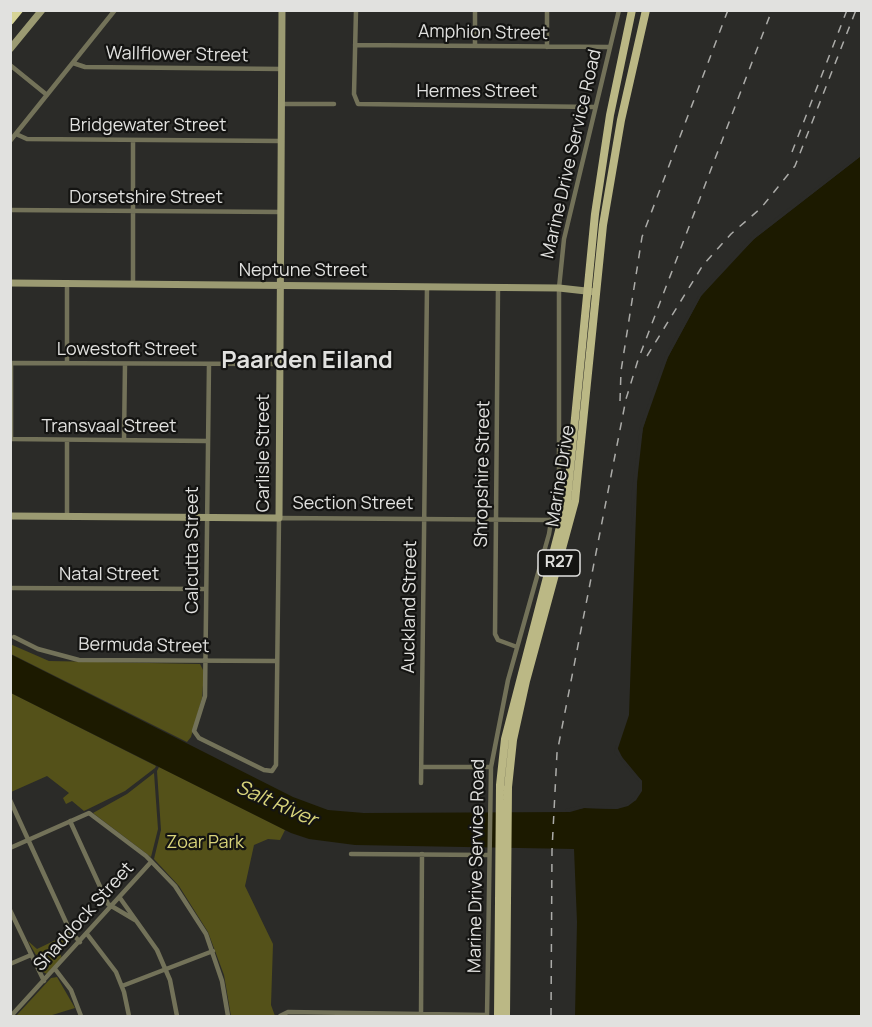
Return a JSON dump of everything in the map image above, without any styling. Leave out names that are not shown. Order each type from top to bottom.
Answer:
[{"type":"highway","points":[[10,21],[19,10]]},
{"type":"main road","name":"Marine Drive","points":[[506,1017],[504,801],[518,711],[575,501],[602,161],[632,10]]},
{"type":"main road","name":"Marine Drive","points":[[591,291],[621,120],[646,10]]},
{"type":"main road","name":"Marine Drive","points":[[498,1017],[504,850]]},
{"type":"street","points":[[10,49],[42,10]]},
{"type":"street","points":[[10,141],[115,10]]},
{"type":"street","name":"Carlisle Street","points":[[195,733],[199,738],[264,770],[273,770],[276,765],[282,10]]},
{"type":"street","points":[[355,45],[356,10]]},
{"type":"street","points":[[475,10],[475,46]]},
{"type":"street","points":[[547,10],[547,47]]},
{"type":"street","name":"Marine Drive Service Road","points":[[487,1016],[491,767],[501,708],[552,520],[559,471],[559,288],[564,239],[619,10]]},
{"type":"street","name":"Amphion Street","points":[[355,45],[610,47]]},
{"type":"street","name":"Hermes Street","points":[[355,45],[354,94],[358,104],[596,107]]},
{"type":"street","name":"Wallflower Street","points":[[73,63],[85,67],[282,69]]},
{"type":"street","points":[[10,65],[47,95]]},
{"type":"street","points":[[282,104],[334,104]]},
{"type":"street","name":"Bridgewater Street","points":[[16,134],[27,139],[281,141]]},
{"type":"street","points":[[133,140],[133,284]]},
{"type":"street","name":"Dorsetshire Street","points":[[10,210],[280,212]]},
{"type":"street","name":"Neptune Street","points":[[10,283],[498,287],[591,291]]},
{"type":"street","points":[[67,283],[67,363]]},
{"type":"street","name":"Auckland Street","points":[[421,783],[427,287]]},
{"type":"street","name":"Shropshire Street","points":[[498,287],[495,634],[498,640],[517,647]]},
{"type":"street","points":[[11,363],[11,440]]},
{"type":"street","name":"Lowestoft Street","points":[[11,363],[280,364]]},
{"type":"street","points":[[124,440],[125,364]]},
{"type":"street","name":"Calcutta Street","points":[[195,733],[205,700],[209,364]]},
{"type":"street","name":"Transvaal Street","points":[[11,440],[207,441]]},
{"type":"street","points":[[67,440],[67,517]]},
{"type":"street","name":"Section Street","points":[[10,516],[552,520]]},
{"type":"street","name":"Natal Street","points":[[10,588],[206,589]]},
{"type":"street","name":"Bermuda Street","points":[[14,637],[38,649],[79,660],[277,661]]},
{"type":"street","points":[[422,767],[491,767]]},
{"type":"street","points":[[10,800],[70,931],[80,942]]},
{"type":"street","points":[[10,848],[89,813],[152,861],[192,909],[213,951],[222,981],[228,1017]]},
{"type":"street","points":[[70,821],[111,908],[137,921]]},
{"type":"street","points":[[351,854],[488,852]]},
{"type":"street","points":[[421,1015],[422,854]]},
{"type":"street","name":"Shaddock Street","points":[[11,1017],[152,861]]},
{"type":"street","points":[[120,898],[152,941],[166,969],[177,1017]]},
{"type":"street","points":[[10,910],[44,981]]},
{"type":"street","points":[[87,934],[107,958],[122,986],[129,1017]]},
{"type":"street","points":[[122,986],[213,951]]},
{"type":"street","points":[[10,964],[31,955]]},
{"type":"street","points":[[55,969],[71,990],[81,1017]]},
{"type":"street","points":[[280,1016],[288,1012],[487,1016]]},
{"type":"green space","points":[[10,644],[49,661],[200,664],[204,672],[202,698],[191,737],[187,742],[11,654]]},
{"type":"green space","points":[[11,693],[156,766],[155,768],[125,791],[84,811],[72,801],[66,804],[63,798],[69,793],[47,776],[11,792]]},
{"type":"green space","name":"Zoar Park","points":[[159,767],[285,830],[280,840],[268,839],[254,845],[245,886],[273,944],[271,1005],[275,1016],[231,1016],[224,975],[208,932],[179,886],[154,859],[161,830],[157,771]]},
{"type":"green space","points":[[154,773],[158,829],[151,857],[93,813],[127,794]]},
{"type":"green space","points":[[64,923],[73,938],[36,955],[28,941],[37,949],[64,936],[66,931]]},
{"type":"green space","points":[[57,947],[62,958],[47,974],[43,972],[36,956]]},
{"type":"green space","points":[[57,977],[75,1008],[49,1016],[16,1016],[51,978]]},
{"type":"water","name":"Salt River","points":[[861,156],[861,1016],[575,1016],[577,922],[574,849],[355,845],[309,839],[291,833],[11,693],[10,654],[293,797],[328,810],[364,813],[570,812],[584,808],[617,809],[636,800],[642,781],[617,751],[629,715],[638,457],[643,428],[656,386],[668,357],[701,296],[727,266],[754,239]]},
{"type":"pier","points":[[862,153],[754,239],[701,296],[668,357],[643,428],[631,535],[632,490],[640,427],[665,356],[699,295],[752,236]]},
{"type":"pier","points":[[616,745],[625,763],[642,781],[642,791],[636,800],[628,806],[617,809],[584,808],[565,812],[566,809],[584,805],[627,804],[634,798],[639,790],[639,782],[614,752]]},
{"type":"railway","points":[[620,401],[621,371],[642,237],[728,10]]},
{"type":"railway","points":[[551,1016],[552,850],[557,753],[626,399],[638,360],[772,10]]},
{"type":"railway","points":[[792,152],[847,10]]},
{"type":"railway","points":[[647,356],[703,265],[731,234],[761,208],[795,166],[856,10]]},
{"type":"district","name":"Paarden Eiland","points":[[307,361]]}]
